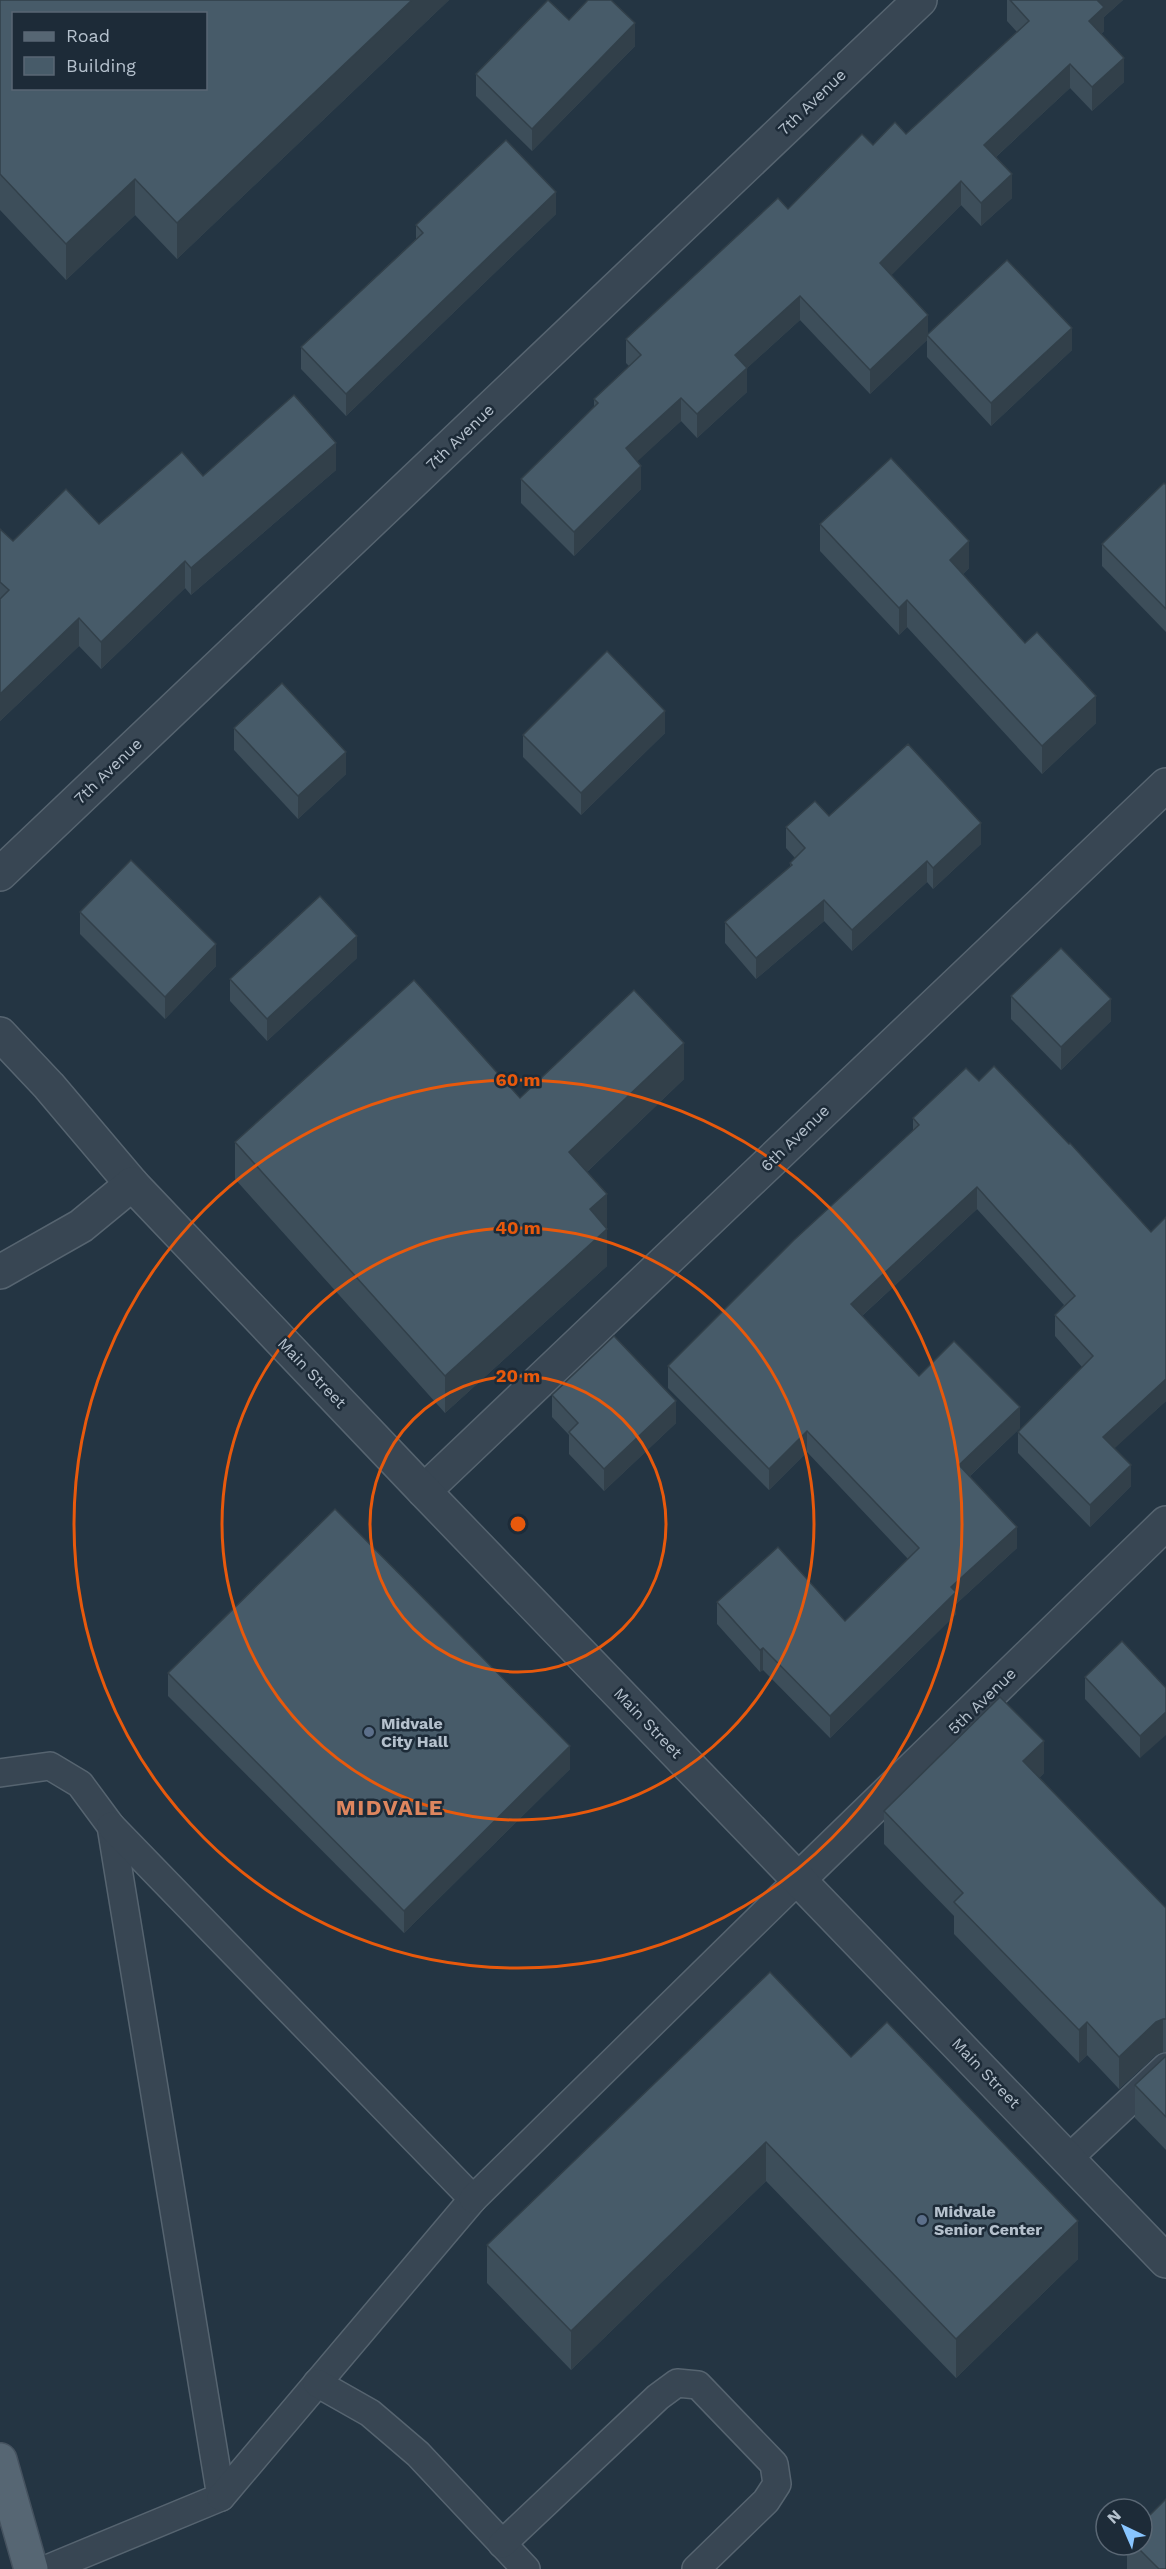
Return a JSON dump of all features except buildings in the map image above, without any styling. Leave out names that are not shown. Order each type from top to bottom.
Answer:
[{"type":"main road","points":[[0,2460],[31,2569]]},
{"type":"street","name":"7th Avenue","points":[[0,874],[920,0]]},
{"type":"street","name":"6th Avenue","points":[[424,1491],[1166,784]]},
{"type":"street","name":"Main Street","points":[[0,1034],[49,1086],[132,1184],[424,1491],[1068,2159],[1163,2252]]},
{"type":"street","points":[[0,1272],[81,1226],[132,1184]]},
{"type":"street","name":"5th Avenue","points":[[799,1879],[1166,1523]]},
{"type":"lane","points":[[0,1773],[51,1766],[80,1784],[111,1826],[473,2199]]},
{"type":"lane","points":[[111,1826],[221,2497]]},
{"type":"lane","points":[[47,2569],[221,2497],[473,2199],[799,1879]]},
{"type":"lane","points":[[1068,2159],[1166,2067]]},
{"type":"lane","points":[[317,2383],[370,2413],[418,2454],[526,2569]]},
{"type":"lane","points":[[502,2544],[658,2397],[677,2383],[698,2385],[774,2464],[777,2484],[766,2500],[696,2569]]},
{"type":"place","name":"Midvale City Hall","points":[[369,1732]]},
{"type":"place","name":"Midvale Senior Center","points":[[922,2220]]},
{"type":"district","name":"MIDVALE","points":[[390,1807]]}]
